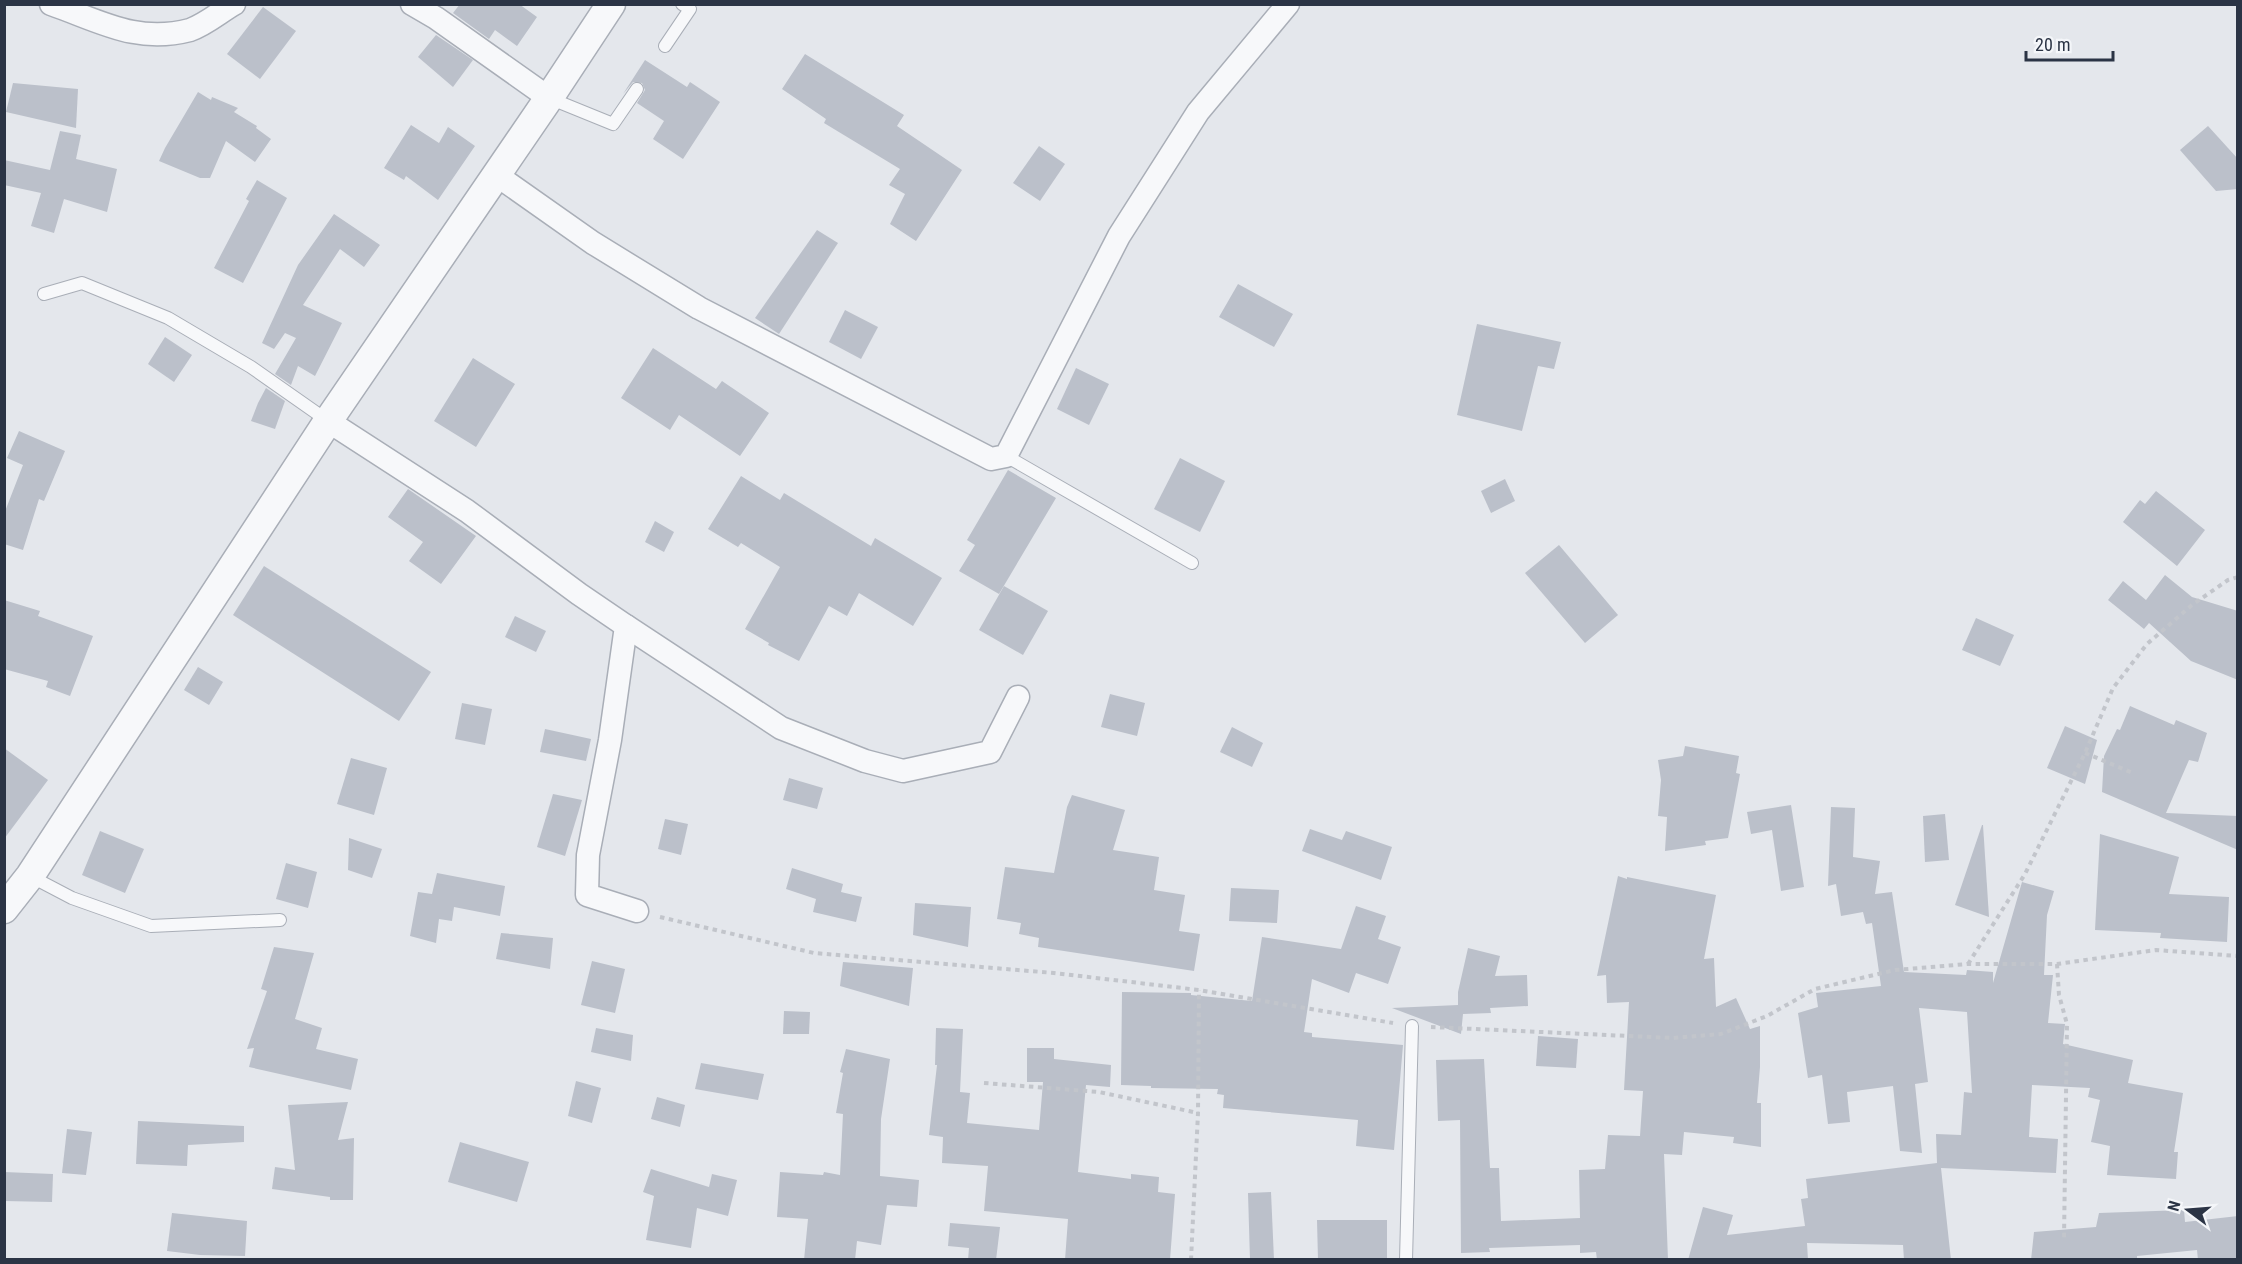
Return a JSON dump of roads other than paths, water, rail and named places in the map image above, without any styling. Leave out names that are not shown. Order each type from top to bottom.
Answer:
[{"type":"street","points":[[51,4],[112,28],[151,36],[191,29],[234,4]]},
{"type":"street","points":[[412,4],[436,18],[549,98]]},
{"type":"street","points":[[7,902],[30,876],[328,421],[611,4]]},
{"type":"street","points":[[495,174],[593,243],[699,308],[991,459],[1006,456],[1119,236],[1198,112],[1288,4]]},
{"type":"street","points":[[328,421],[467,511],[579,594],[781,728],[865,761],[903,771],[990,752],[1018,697]]},
{"type":"street","points":[[626,626],[610,740],[588,855],[587,895],[638,911]]},
{"type":"lane","points":[[665,46],[690,9],[682,4]]},
{"type":"lane","points":[[549,98],[614,124],[637,88]]},
{"type":"lane","points":[[44,294],[82,283],[168,318],[251,367],[328,421]]},
{"type":"lane","points":[[1006,456],[1192,563]]},
{"type":"lane","points":[[30,876],[72,898],[151,926],[280,920]]},
{"type":"lane","points":[[1406,1260],[1412,1026]]}]
